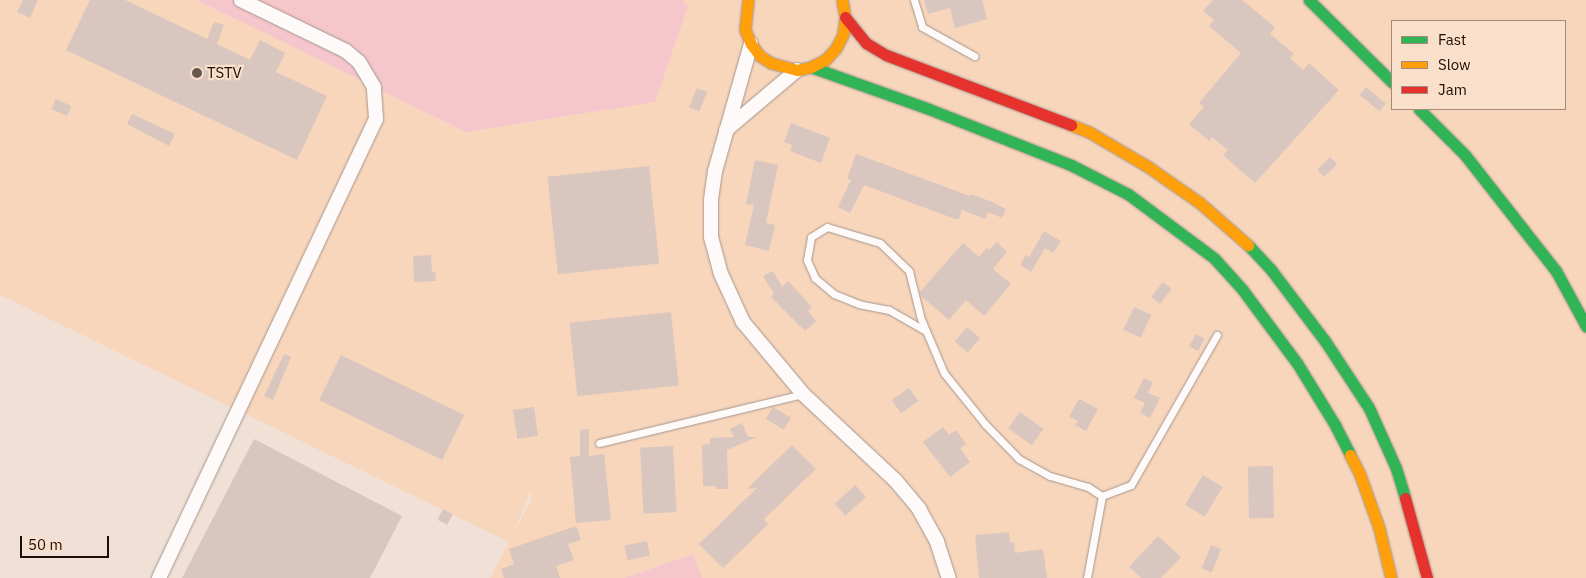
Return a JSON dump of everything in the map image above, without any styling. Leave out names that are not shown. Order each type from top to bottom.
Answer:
[{"type":"street","points":[[159,578],[376,118],[374,87],[360,62],[346,51],[241,0]]},
{"type":"street","points":[[748,0],[744,15],[745,30],[751,44],[760,56],[771,64],[804,68],[929,109],[1071,165],[1128,194],[1214,258],[1242,290],[1297,363],[1335,425],[1360,475],[1379,528],[1391,578]]},
{"type":"street","points":[[726,130],[804,68],[825,60],[836,48],[843,34],[845,17],[842,0]]},
{"type":"street","points":[[1309,0],[1391,81]]},
{"type":"street","points":[[735,5],[744,15]]},
{"type":"street","points":[[845,17],[866,43],[886,55],[1088,132],[1147,166],[1200,203],[1239,236],[1272,271],[1325,340],[1369,408],[1396,468],[1427,578]]},
{"type":"street","points":[[751,44],[726,130],[711,201],[711,237],[722,274],[743,322],[803,394],[895,480],[918,509],[937,542],[949,578]]},
{"type":"street","points":[[1420,110],[1465,154],[1556,272],[1586,326]]},
{"type":"lane","points":[[914,0],[922,27],[974,56]]},
{"type":"lane","points":[[926,330],[889,310],[859,304],[834,294],[815,278],[807,260],[811,237],[828,227],[880,243],[909,272],[926,330],[944,373],[984,424],[1019,459],[1050,476],[1088,487],[1102,496]]},
{"type":"lane","points":[[1102,496],[1130,485],[1217,336]]},
{"type":"lane","points":[[599,443],[803,394]]},
{"type":"lane","points":[[1087,578],[1102,496]]},
{"type":"shaded area","points":[[0,0],[197,0],[466,132],[687,6],[682,0],[1586,0],[1586,578],[702,578],[693,554],[625,578],[490,578],[509,542],[0,295]],"holes":[[[530,492],[532,499],[512,535]]]},
{"type":"shaded area","points":[[197,0],[682,0],[688,6],[655,102],[466,132]]},
{"type":"shaded area","points":[[693,554],[702,578],[625,578]]},
{"type":"building","points":[[23,0],[38,0],[30,18],[17,12]]},
{"type":"building","name":"TSTV","points":[[90,0],[125,0],[207,39],[214,22],[224,25],[217,44],[250,60],[260,40],[285,53],[276,72],[327,96],[297,160],[66,50]]},
{"type":"building","points":[[924,0],[982,0],[987,19],[955,28],[950,8],[928,14]]},
{"type":"building","points":[[1213,0],[1242,0],[1275,27],[1270,34],[1294,54],[1290,58],[1303,70],[1309,63],[1339,90],[1255,183],[1223,155],[1228,150],[1212,137],[1209,141],[1189,124],[1204,107],[1199,103],[1241,53],[1209,26],[1214,20],[1203,11]]},
{"type":"building","points":[[1366,87],[1386,104],[1379,111],[1360,95]]},
{"type":"building","points":[[697,88],[707,92],[699,112],[689,107]]},
{"type":"building","points":[[56,99],[72,106],[67,116],[52,109]]},
{"type":"building","points":[[132,114],[175,134],[169,146],[127,124]]},
{"type":"building","points":[[791,123],[830,138],[821,163],[790,151],[792,145],[784,142]]},
{"type":"building","points":[[856,154],[970,196],[971,194],[1006,209],[1002,218],[988,212],[985,219],[962,210],[959,219],[955,219],[864,185],[850,213],[838,207],[851,180],[847,179]]},
{"type":"building","points":[[1330,157],[1337,164],[1324,177],[1317,170]]},
{"type":"building","points":[[755,160],[778,165],[766,223],[775,225],[769,251],[745,245],[754,205],[746,204]]},
{"type":"building","points":[[649,166],[659,263],[558,274],[548,177]]},
{"type":"building","points":[[1044,231],[1061,241],[1053,253],[1045,248],[1031,272],[1020,265],[1026,255],[1029,257]]},
{"type":"building","points":[[997,242],[1007,252],[993,269],[1011,284],[984,316],[966,300],[949,320],[921,296],[920,292],[963,243],[979,257],[987,248],[989,250]]},
{"type":"building","points":[[431,255],[432,272],[435,271],[436,281],[414,282],[413,256]]},
{"type":"building","points":[[773,271],[782,287],[788,281],[812,307],[808,311],[816,321],[805,331],[771,297],[774,294],[763,276]]},
{"type":"building","points":[[1163,282],[1172,289],[1160,304],[1151,297]]},
{"type":"building","points":[[1134,307],[1151,315],[1141,338],[1123,330]]},
{"type":"building","points":[[671,312],[679,386],[577,396],[570,323]]},
{"type":"building","points":[[967,327],[980,338],[968,352],[955,342]]},
{"type":"building","points":[[1196,334],[1205,339],[1198,351],[1189,346]]},
{"type":"building","points":[[284,354],[291,357],[273,400],[264,396]]},
{"type":"building","points":[[341,355],[464,415],[442,460],[319,400]]},
{"type":"building","points":[[1144,378],[1153,382],[1148,393],[1160,398],[1150,418],[1140,413],[1145,403],[1134,398]]},
{"type":"building","points":[[909,388],[918,401],[901,413],[892,400]]},
{"type":"building","points":[[1079,399],[1098,409],[1086,431],[1075,425],[1078,421],[1069,417]]},
{"type":"building","points":[[534,407],[538,436],[517,439],[513,410]]},
{"type":"building","points":[[773,407],[791,418],[784,430],[766,419]]},
{"type":"building","points":[[1020,412],[1043,429],[1032,445],[1008,428]]},
{"type":"building","points":[[742,423],[748,437],[757,437],[727,450],[728,489],[716,489],[716,486],[703,486],[702,445],[710,444],[710,438],[734,437],[730,429]]},
{"type":"building","points":[[943,427],[949,435],[956,430],[966,444],[960,448],[970,462],[950,477],[923,442]]},
{"type":"building","points":[[589,429],[589,456],[604,454],[611,520],[576,523],[570,457],[580,456],[580,430]]},
{"type":"building","points":[[254,439],[402,516],[370,578],[182,578]]},
{"type":"building","points":[[792,445],[816,469],[764,519],[768,524],[723,568],[699,544],[757,488],[747,489]]},
{"type":"building","points":[[673,446],[676,512],[643,514],[640,448]]},
{"type":"building","points":[[1248,466],[1273,466],[1274,518],[1249,518]]},
{"type":"building","points":[[1203,475],[1223,487],[1205,517],[1185,505]]},
{"type":"building","points":[[855,485],[866,497],[845,516],[835,504]]},
{"type":"building","points":[[443,509],[453,514],[447,525],[438,520]]},
{"type":"building","points":[[576,526],[581,540],[568,544],[574,560],[556,566],[560,578],[504,578],[501,569],[514,564],[509,549]]},
{"type":"building","points":[[1009,532],[1010,542],[1014,542],[1015,553],[1043,549],[1047,578],[979,578],[975,535]]},
{"type":"building","points":[[1158,536],[1181,557],[1161,578],[1141,578],[1129,567]]},
{"type":"building","points":[[647,541],[650,556],[627,560],[624,545]]},
{"type":"building","points":[[1211,545],[1221,549],[1212,572],[1202,568]]},
{"type":"traffic: fast","points":[[1309,0],[1391,81]]},
{"type":"traffic: fast","points":[[811,67],[929,109],[1071,165],[1128,194],[1214,258],[1242,289],[1297,363],[1335,425],[1350,455]]},
{"type":"traffic: fast","points":[[1420,110],[1465,155],[1556,271],[1586,326]]},
{"type":"traffic: fast","points":[[1248,245],[1272,271],[1325,341],[1369,408],[1396,468],[1405,498]]},
{"type":"traffic: slow","points":[[748,0],[745,30],[751,44],[760,56],[771,63],[797,70],[811,67],[825,60],[836,48],[843,34],[845,17],[842,0]]},
{"type":"traffic: slow","points":[[1071,125],[1089,132],[1147,166],[1200,203],[1248,245]]},
{"type":"traffic: slow","points":[[1350,455],[1360,475],[1379,528],[1391,578]]},
{"type":"traffic: jam","points":[[845,17],[866,43],[886,55],[1071,125]]},
{"type":"traffic: jam","points":[[1405,498],[1427,578]]},
{"type":"place","name":"TSTV","points":[[197,73]]}]
